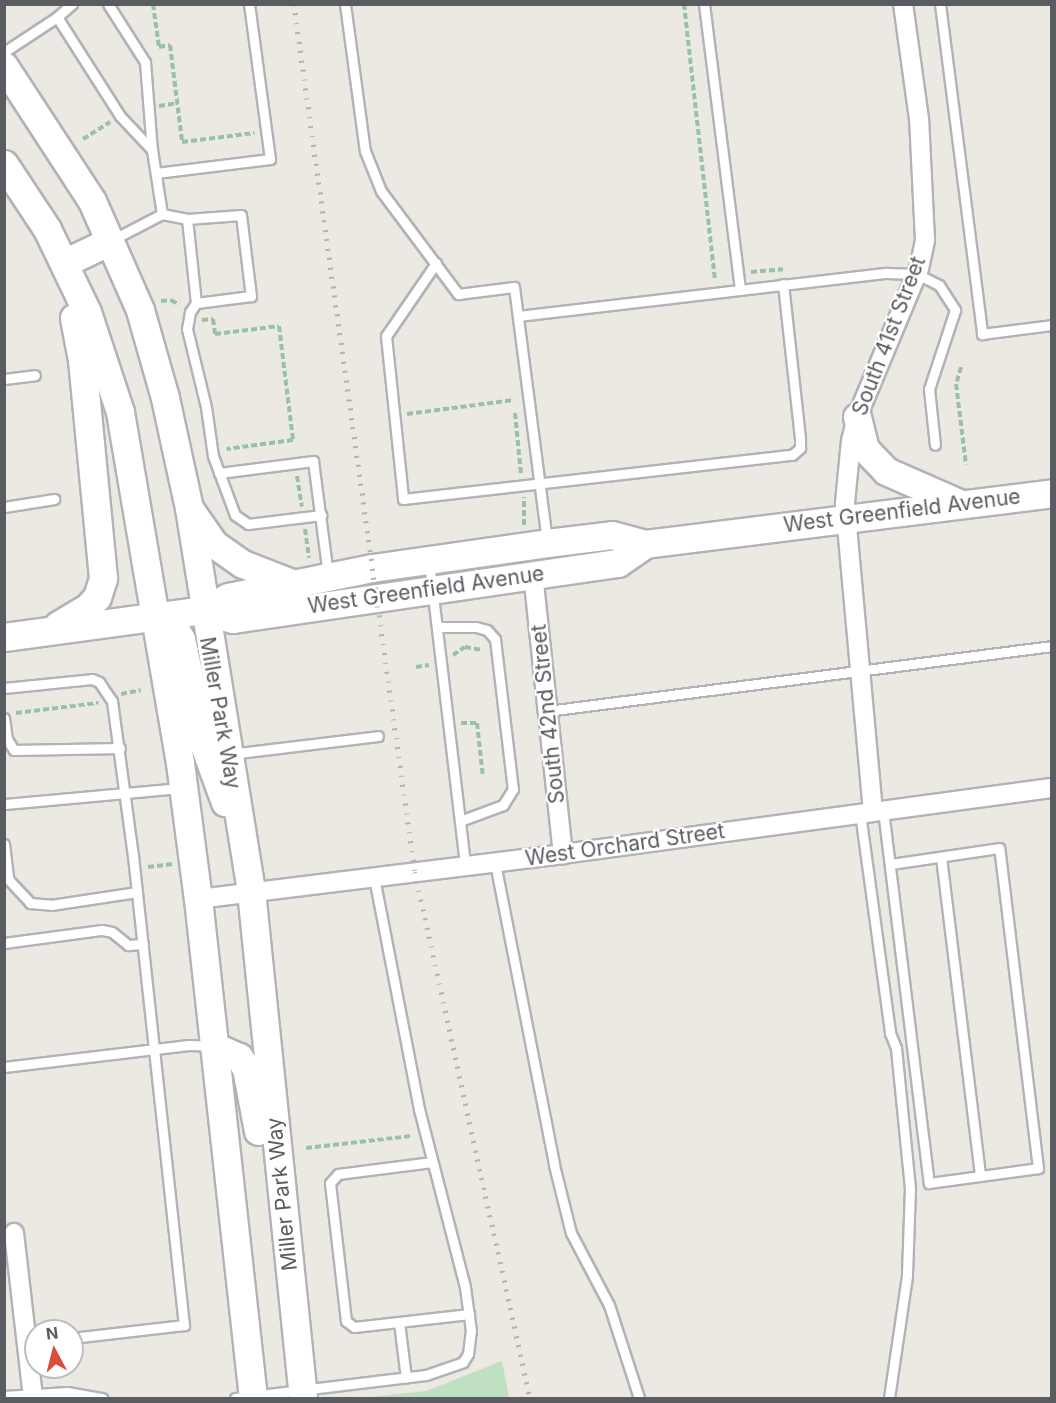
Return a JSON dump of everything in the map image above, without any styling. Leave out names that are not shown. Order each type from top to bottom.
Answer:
[{"type":"main road","name":"Miller Park Way","points":[[4,66],[92,201],[140,310],[165,398],[189,508],[203,610],[251,891],[303,1394]]},
{"type":"main road","points":[[4,164],[47,229],[87,312],[120,412],[183,787],[198,899],[247,1398]]},
{"type":"main road","points":[[64,263],[110,241]]},
{"type":"main road","points":[[45,631],[88,607],[97,597],[103,578],[82,360],[64,263]]},
{"type":"main road","points":[[857,417],[865,449],[880,466],[960,504]]},
{"type":"main road","name":"West Greenfield Avenue","points":[[4,637],[203,610],[228,597],[429,560],[547,543],[612,535],[645,544],[1052,493]]},
{"type":"main road","points":[[189,508],[214,544],[236,560],[298,585]]},
{"type":"main road","name":"West Greenfield Avenue","points":[[203,610],[233,619],[433,588],[618,563],[645,544]]},
{"type":"main road","points":[[154,616],[171,623],[181,639],[211,770],[240,834]]},
{"type":"main road","points":[[214,1046],[239,1057],[246,1068],[265,1163],[286,1231]]},
{"type":"street","name":"South 41st Street","points":[[872,812],[846,517],[848,459],[857,417],[917,274],[925,240],[926,205],[903,4]]},
{"type":"street","name":"South 42nd Street","points":[[533,574],[563,854]]},
{"type":"street","name":"West Orchard Street","points":[[198,899],[563,854],[1052,788]]},
{"type":"street","points":[[14,1233],[27,1319]]},
{"type":"street","points":[[32,1379],[33,1396]]},
{"type":"lane","points":[[4,52],[57,17],[72,4]]},
{"type":"lane","points":[[108,4],[145,62],[152,150],[162,214]]},
{"type":"lane","points":[[243,4],[252,27]]},
{"type":"lane","points":[[156,173],[270,159],[249,4]]},
{"type":"lane","points":[[345,4],[370,171],[458,294],[514,287],[547,543]]},
{"type":"lane","points":[[704,4],[740,289]]},
{"type":"lane","points":[[940,4],[982,334],[1052,325]]},
{"type":"lane","points":[[57,17],[120,116],[152,150]]},
{"type":"lane","points":[[110,241],[162,214],[187,219],[241,215],[251,296],[196,303]]},
{"type":"lane","points":[[187,219],[196,303],[190,312],[187,329],[219,473],[235,515],[248,524],[321,515]]},
{"type":"lane","points":[[436,263],[386,336],[403,499],[792,455],[800,448],[783,284]]},
{"type":"lane","points":[[518,316],[783,284],[917,274],[939,285],[955,310],[929,389],[935,445]]},
{"type":"lane","points":[[4,379],[35,375]]},
{"type":"lane","points":[[219,473],[313,461],[328,578]]},
{"type":"lane","points":[[4,507],[54,499]]},
{"type":"lane","points":[[429,560],[439,627],[465,866]]},
{"type":"lane","points":[[439,627],[476,627],[487,630],[495,639],[513,789],[503,805],[460,821]]},
{"type":"lane","points":[[547,711],[1052,646]]},
{"type":"lane","points":[[4,688],[92,679],[111,698],[120,748],[135,868],[184,1325],[84,1337]]},
{"type":"lane","points":[[4,716],[7,739],[14,750],[120,748]]},
{"type":"lane","points":[[228,754],[378,736]]},
{"type":"lane","points":[[4,804],[183,787]]},
{"type":"lane","points":[[872,812],[890,864],[929,1183],[1038,1168],[999,848],[890,864]]},
{"type":"lane","points":[[872,812],[890,1033],[896,1048],[910,1188],[907,1276],[889,1398]]},
{"type":"lane","points":[[4,844],[8,879],[30,903],[51,905],[137,892]]},
{"type":"lane","points":[[941,857],[980,1176]]},
{"type":"lane","points":[[495,862],[554,1165],[571,1233],[609,1305],[639,1398]]},
{"type":"lane","points":[[247,1398],[303,1394],[406,1378],[463,1362],[470,1346],[469,1314],[425,1134],[374,877]]},
{"type":"lane","points":[[4,943],[102,930],[112,932],[128,945],[143,944]]},
{"type":"lane","points":[[4,1067],[154,1050],[214,1046]]},
{"type":"lane","points":[[432,1162],[338,1174],[330,1183],[346,1321],[354,1327],[469,1314]]},
{"type":"lane","points":[[399,1322],[406,1378]]},
{"type":"lane","points":[[4,1396],[33,1396],[68,1392],[102,1398]]},
{"type":"path","points":[[153,4],[159,47],[170,45],[182,142],[266,131]]},
{"type":"path","points":[[684,4],[717,276],[704,281]]},
{"type":"path","points":[[755,272],[786,268]]},
{"type":"path","points":[[157,301],[171,300],[182,307]]},
{"type":"path","points":[[201,321],[213,319],[215,334],[279,326],[294,440],[227,449]]},
{"type":"path","points":[[961,367],[956,384],[966,464]]},
{"type":"path","points":[[513,390],[522,485],[527,508],[523,528]]},
{"type":"path","points":[[394,416],[514,401]]},
{"type":"path","points":[[285,442],[291,464],[298,477],[309,558]]},
{"type":"path","points":[[454,662],[457,650],[465,647],[481,648],[484,653]]},
{"type":"path","points":[[4,716],[99,703],[141,690]]},
{"type":"path","points":[[460,714],[461,725],[477,723],[483,777]]},
{"type":"path","points":[[135,868],[174,864]]},
{"type":"path","points":[[306,1148],[425,1134]]},
{"type":"green space","points":[[502,1361],[509,1398],[360,1398],[426,1391]]},
{"type":"railway","points":[[294,4],[415,872],[530,1398]]}]
